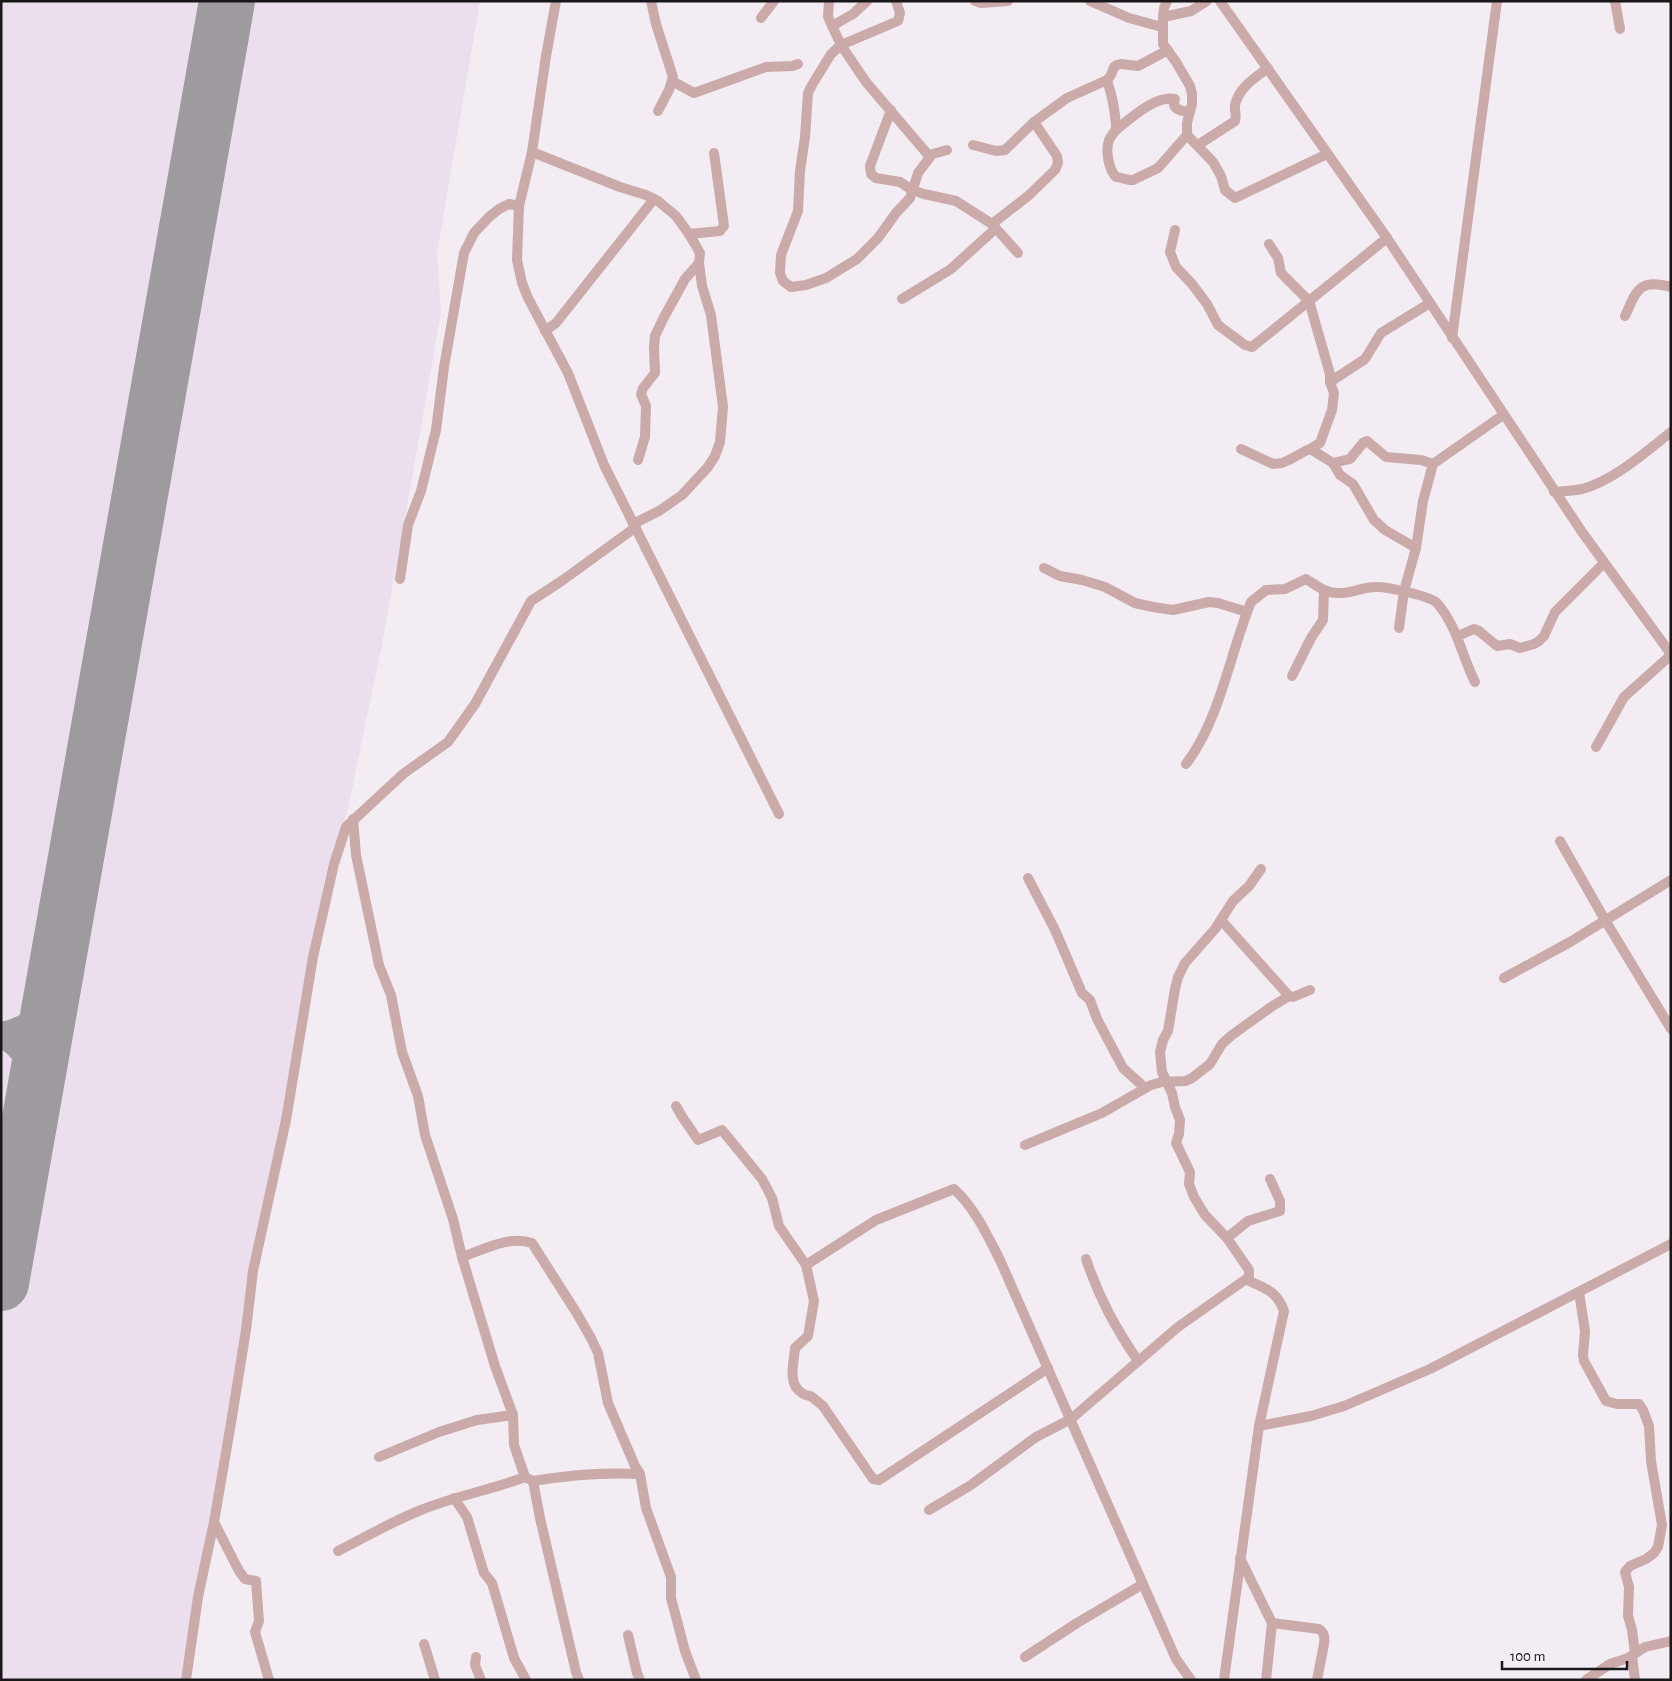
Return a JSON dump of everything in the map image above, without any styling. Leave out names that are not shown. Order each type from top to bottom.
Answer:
[{"type":"street","points":[[556,1],[532,152],[519,206],[518,268],[525,291],[568,373],[604,465],[779,814]]},
{"type":"street","points":[[651,1],[656,24],[672,73],[672,81],[658,111]]},
{"type":"street","points":[[760,18],[774,1]]},
{"type":"street","points":[[829,1],[828,17],[841,45],[866,82],[930,158],[918,173],[910,198],[868,249],[850,264],[826,278],[806,285],[791,287],[783,281],[780,274],[781,255],[798,211],[808,93],[831,54],[841,45],[898,21],[900,13],[896,1]]},
{"type":"street","points":[[832,26],[853,14],[867,1]]},
{"type":"street","points":[[974,1],[981,3],[1008,1]]},
{"type":"street","points":[[1090,1],[1129,18],[1162,22],[1190,11],[1207,1]]},
{"type":"street","points":[[1167,1],[1162,22],[1163,44],[1190,86],[1192,104],[1187,123],[1188,135],[1218,169],[1225,190],[1235,198],[1327,154]]},
{"type":"street","points":[[1220,1],[1350,185],[1554,492],[1671,655],[1624,697],[1596,747]]},
{"type":"street","points":[[1452,338],[1497,1]]},
{"type":"street","points":[[1615,1],[1620,28]]},
{"type":"street","points":[[973,145],[996,151],[1005,150],[1034,122],[1072,94],[1089,89],[1107,80],[1117,65],[1138,66],[1168,50]]},
{"type":"street","points":[[672,81],[694,93],[766,67],[798,64]]},
{"type":"street","points":[[1198,146],[1236,121],[1235,106],[1240,95],[1247,84],[1268,68]]},
{"type":"street","points":[[1107,80],[1114,108],[1116,130]]},
{"type":"street","points":[[1188,135],[1158,168],[1131,180],[1116,177],[1112,173],[1108,153],[1109,139],[1116,130],[1148,106],[1166,99],[1174,99],[1174,107],[1178,110],[1190,112]]},
{"type":"street","points":[[890,110],[870,166],[870,172],[873,176],[900,182],[912,190],[956,201],[994,226],[1018,253]]},
{"type":"street","points":[[902,299],[951,269],[1055,170],[1058,163],[1057,156],[1034,122]]},
{"type":"street","points":[[929,155],[947,150]]},
{"type":"street","points":[[186,1680],[198,1597],[214,1522],[246,1330],[253,1271],[286,1120],[313,957],[339,847],[346,827],[403,774],[448,742],[475,704],[531,601],[563,580],[634,525],[682,495],[708,467],[715,456],[720,442],[723,407],[711,316],[702,286],[699,263],[700,253],[689,234],[676,216],[646,195],[620,187],[532,152]]},
{"type":"street","points":[[689,234],[720,231],[724,226],[714,153]]},
{"type":"street","points":[[545,331],[556,323],[654,200]]},
{"type":"street","points":[[400,579],[408,524],[421,491],[436,430],[444,367],[464,252],[474,233],[494,213],[509,204],[519,206]]},
{"type":"street","points":[[1174,230],[1170,252],[1176,267],[1208,304],[1218,325],[1248,347],[1257,344],[1386,238]]},
{"type":"street","points":[[1241,449],[1272,464],[1291,460],[1303,451],[1320,443],[1332,410],[1334,393],[1330,382],[1330,374],[1309,301],[1281,273],[1278,258],[1269,244]]},
{"type":"street","points":[[638,460],[645,437],[646,406],[641,394],[643,388],[655,373],[655,336],[685,279],[699,263]]},
{"type":"street","points":[[1625,316],[1636,292],[1641,286],[1653,284],[1671,287]]},
{"type":"street","points":[[1330,382],[1365,359],[1381,333],[1430,303]]},
{"type":"street","points":[[1399,628],[1404,591],[1416,548],[1423,501],[1433,464],[1503,415]]},
{"type":"street","points":[[1554,492],[1582,489],[1605,480],[1671,432]]},
{"type":"street","points":[[1333,463],[1350,459],[1362,443],[1367,441],[1386,457],[1421,460],[1433,464]]},
{"type":"street","points":[[1310,449],[1333,463],[1340,475],[1352,484],[1374,520],[1385,530],[1416,548]]},
{"type":"street","points":[[1458,636],[1474,629],[1497,646],[1510,644],[1520,648],[1534,644],[1544,636],[1555,612],[1604,563]]},
{"type":"street","points":[[1044,568],[1060,576],[1105,587],[1135,603],[1153,608],[1173,610],[1203,603],[1215,603],[1247,612]]},
{"type":"street","points":[[1186,764],[1200,744],[1213,713],[1247,612],[1252,602],[1266,590],[1284,589],[1306,579],[1324,590],[1336,593],[1346,593],[1374,587],[1404,591],[1434,600],[1458,636],[1475,682]]},
{"type":"street","points":[[1292,676],[1311,638],[1323,620],[1324,590]]},
{"type":"street","points":[[353,819],[356,855],[380,965],[391,995],[402,1052],[418,1096],[425,1135],[454,1219],[462,1257],[495,1366],[513,1415],[514,1445],[529,1479],[579,1680]]},
{"type":"street","points":[[1560,841],[1671,1029]]},
{"type":"street","points":[[929,1510],[971,1485],[1036,1437],[1071,1419],[1178,1327],[1247,1280],[1250,1276],[1249,1270],[1226,1238],[1205,1215],[1194,1197],[1189,1184],[1190,1172],[1176,1143],[1180,1120],[1172,1093],[1162,1072],[1160,1046],[1168,1031],[1178,977],[1185,963],[1215,929],[1233,900],[1249,886],[1261,868]]},
{"type":"street","points":[[1028,878],[1055,930],[1082,993],[1090,1000],[1097,1019],[1123,1068],[1145,1088]]},
{"type":"street","points":[[1504,978],[1570,942],[1671,880]]},
{"type":"street","points":[[1221,920],[1289,996]]},
{"type":"street","points":[[1025,1145],[1102,1113],[1145,1088],[1158,1083],[1180,1082],[1192,1078],[1210,1064],[1222,1044],[1232,1035],[1289,996],[1292,997],[1310,990]]},
{"type":"street","points":[[676,1106],[698,1140],[722,1130],[762,1179],[772,1198],[779,1226],[806,1265],[814,1301],[808,1336],[795,1348],[792,1373],[794,1384],[801,1393],[811,1397],[823,1406],[876,1480],[879,1480],[1048,1368]]},
{"type":"street","points":[[1226,1238],[1248,1221],[1280,1211],[1280,1201],[1270,1179]]},
{"type":"street","points":[[806,1265],[876,1220],[954,1189],[968,1203],[984,1228],[1000,1260],[1176,1659],[1191,1680]]},
{"type":"street","points":[[462,1257],[507,1241],[527,1242],[535,1246],[591,1338],[598,1353],[608,1403],[640,1474],[646,1508],[671,1577],[671,1598],[685,1651],[696,1680]]},
{"type":"street","points":[[1259,1426],[1311,1416],[1344,1406],[1454,1358],[1671,1244]]},
{"type":"street","points":[[1086,1259],[1093,1280],[1115,1327],[1138,1361]]},
{"type":"street","points":[[1224,1680],[1259,1426],[1284,1311],[1280,1301],[1271,1291],[1247,1280]]},
{"type":"street","points":[[1579,1292],[1585,1331],[1583,1355],[1588,1369],[1606,1401],[1642,1406],[1649,1426],[1651,1461],[1662,1525],[1658,1547],[1654,1553],[1630,1566],[1625,1572],[1630,1587],[1628,1616],[1634,1641],[1635,1680]]},
{"type":"street","points":[[379,1457],[424,1438],[470,1422],[513,1415]]},
{"type":"street","points":[[338,1551],[420,1510],[454,1498],[529,1479],[608,1472],[640,1474]]},
{"type":"street","points":[[454,1498],[467,1518],[484,1573],[492,1583],[514,1658],[526,1680]]},
{"type":"street","points":[[214,1522],[239,1571],[245,1579],[256,1581],[259,1621],[255,1632],[269,1680]]},
{"type":"street","points":[[1240,1557],[1272,1622],[1266,1680]]},
{"type":"street","points":[[1025,1657],[1077,1623],[1143,1584]]},
{"type":"street","points":[[1272,1622],[1321,1630],[1324,1644],[1317,1680]]},
{"type":"street","points":[[628,1635],[640,1680]]},
{"type":"street","points":[[1634,1641],[1646,1647]]},
{"type":"street","points":[[1586,1680],[1610,1664],[1646,1647],[1671,1641]]},
{"type":"street","points":[[424,1644],[435,1680]]},
{"type":"street","points":[[476,1658],[475,1665],[482,1680]]},
{"type":"shaded area","points":[[1,1],[480,1],[437,253],[441,312],[411,484],[382,644],[348,809],[326,873],[310,950],[181,1680],[1,1680]]},
{"type":"taxiway","points":[[1,1033],[21,1027],[38,1015],[48,1001],[54,981]]},
{"type":"taxiway","points":[[1,1037],[18,1049],[30,1068],[33,1085],[32,1110]]},
{"type":"runway","points":[[1,1283],[227,1]]}]
